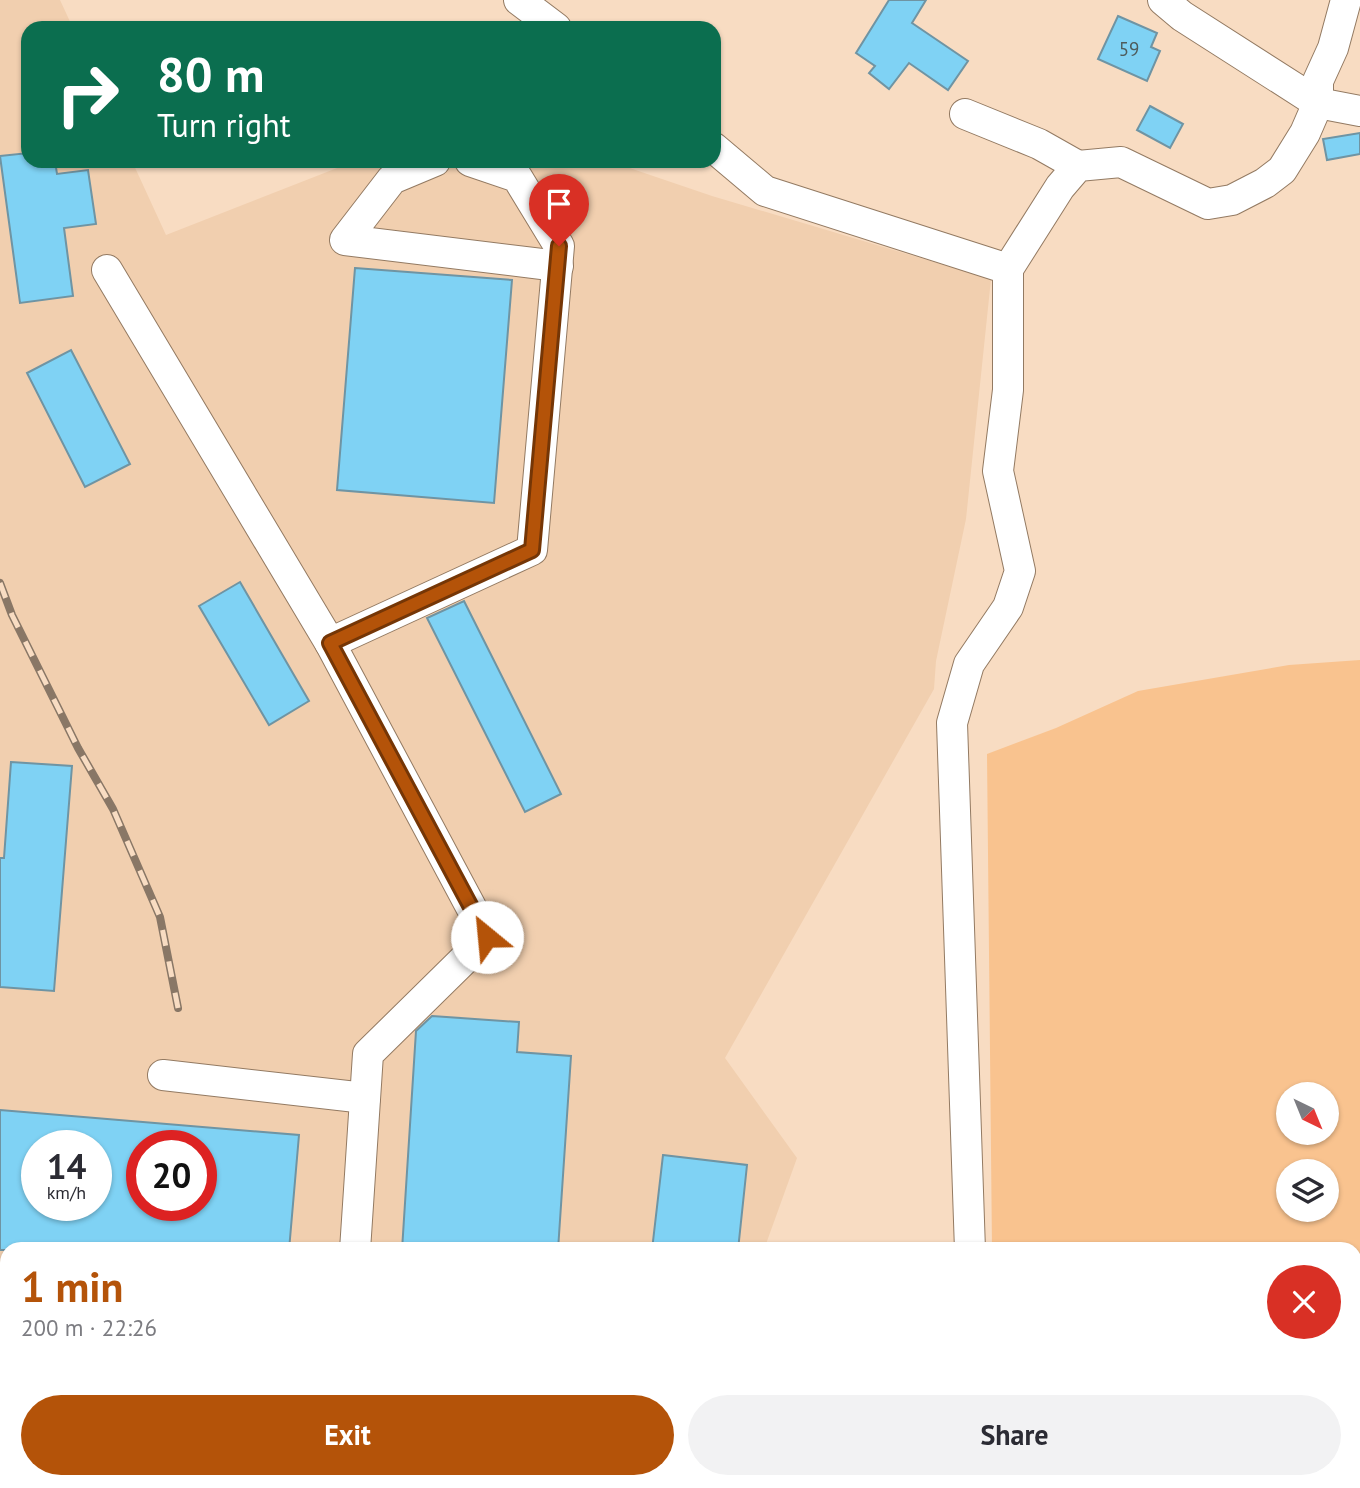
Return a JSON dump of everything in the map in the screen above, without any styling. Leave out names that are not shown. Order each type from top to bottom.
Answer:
[{"type":"street","points":[[519,0],[547,21]]},
{"type":"street","points":[[1163,0],[1182,16],[1318,103],[1360,111]]},
{"type":"street","points":[[965,114],[1040,144],[1078,166],[1121,162],[1208,204],[1232,200],[1282,170],[1305,134],[1318,103],[1318,81],[1333,48],[1346,0]]},
{"type":"street","points":[[721,154],[765,191],[1008,269]]},
{"type":"street","points":[[970,1242],[952,723],[969,664],[1008,607],[1020,571],[998,471],[1008,390],[1008,269],[1060,187],[1078,166]]},
{"type":"street","points":[[418,168],[392,179],[345,240],[558,266]]},
{"type":"street","points":[[330,643],[532,550],[559,246],[517,177],[491,168]]},
{"type":"street","points":[[107,270],[330,643],[487,937],[369,1054],[356,1242]]},
{"type":"street","points":[[163,1075],[365,1098]]},
{"type":"shaded area","points":[[0,0],[60,0],[70,21],[21,21],[21,168],[135,168],[166,235],[337,168],[630,168],[712,196],[991,279],[966,519],[936,661],[934,689],[725,1058],[797,1158],[767,1242],[0,1242]]},
{"type":"shaded area","points":[[1360,660],[1360,1242],[992,1242],[987,754],[1056,728],[1138,691],[1289,665]]},
{"type":"building","points":[[889,0],[926,0],[912,23],[968,61],[948,90],[909,63],[889,89],[869,73],[875,66],[856,53]]},
{"type":"building","points":[[1118,16],[1157,33],[1151,47],[1160,51],[1147,81],[1098,59]]},
{"type":"building","points":[[1150,106],[1183,124],[1170,148],[1137,130]]},
{"type":"building","points":[[1360,133],[1360,154],[1327,160],[1323,139]]},
{"type":"building","points":[[21,154],[21,168],[56,168],[57,174],[88,170],[96,224],[64,228],[73,296],[20,303],[0,156]]},
{"type":"building","points":[[355,268],[512,280],[494,503],[337,490]]},
{"type":"building","points":[[71,350],[130,464],[85,487],[27,373]]},
{"type":"building","points":[[240,582],[309,701],[269,725],[199,606]]},
{"type":"building","points":[[464,601],[561,794],[525,812],[427,618]]},
{"type":"building","points":[[11,762],[72,766],[54,991],[0,987],[0,858],[4,858]]},
{"type":"building","points":[[432,1016],[519,1022],[517,1052],[571,1056],[559,1242],[403,1242],[416,1031]]},
{"type":"building","points":[[0,1110],[299,1135],[290,1242],[0,1242]]},
{"type":"building","points":[[663,1155],[747,1165],[739,1242],[653,1242]]},
{"type":"railway","points":[[0,583],[12,615],[78,748],[113,809],[160,917],[178,1008]]},
{"type":"route","points":[[487,937],[330,643],[532,550],[559,246]]}]
